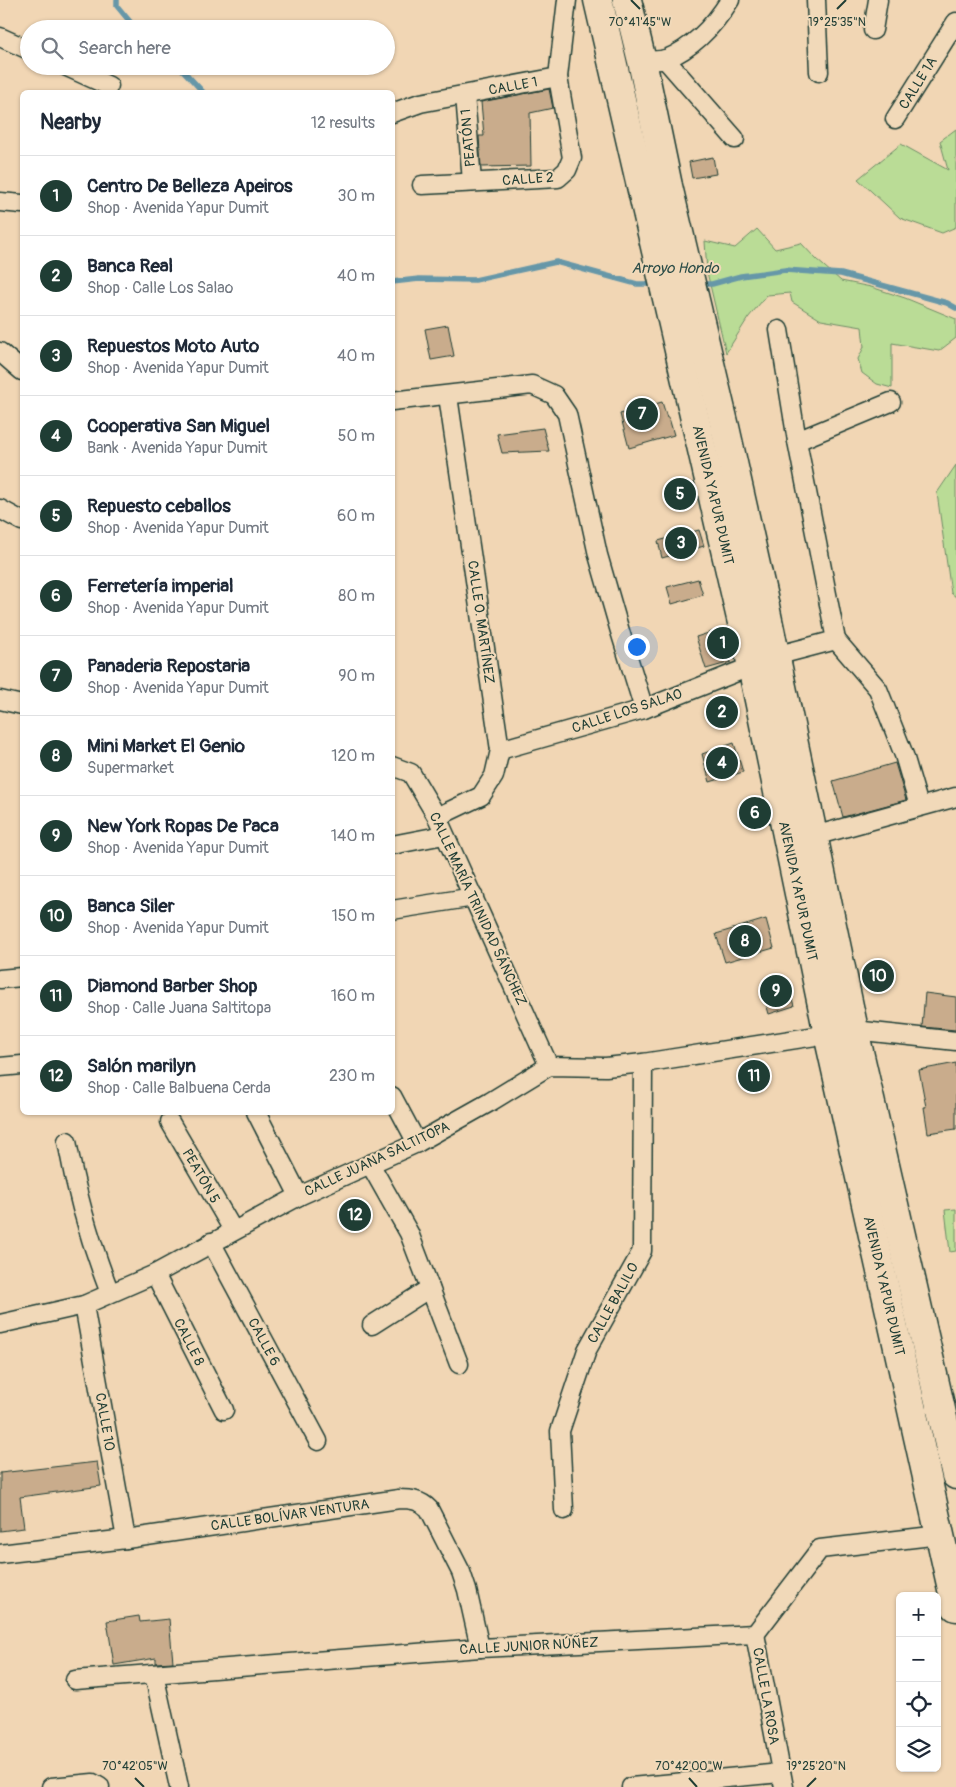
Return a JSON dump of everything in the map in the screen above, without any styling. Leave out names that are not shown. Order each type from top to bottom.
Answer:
[{"type":"main road","name":"AVENIDA YAPUR DUMIT","points":[[598,0],[641,192],[680,350],[764,661],[814,836],[841,1032],[956,1475]]},
{"type":"main road","name":"AVENIDA YAPUR DUMIT","points":[[627,0],[654,60],[668,186],[706,344],[764,661],[841,1032],[940,1535],[956,1607]]},
{"type":"street","points":[[558,78],[567,0]]},
{"type":"street","points":[[730,0],[720,16],[690,46],[654,60],[735,139]]},
{"type":"street","points":[[816,0],[819,72]]},
{"type":"street","points":[[873,30],[878,0]]},
{"type":"street","name":"CALLE 1A","points":[[895,119],[956,22]]},
{"type":"street","points":[[0,37],[20,46]]},
{"type":"street","points":[[85,75],[109,86]]},
{"type":"street","name":"CALLE 1","points":[[395,112],[420,103],[558,78]]},
{"type":"street","name":"CALLE 2","points":[[422,185],[558,178],[567,170],[572,158],[558,78]]},
{"type":"street","name":"PEATÓN 1","points":[[464,95],[472,182]]},
{"type":"street","points":[[0,202],[20,204]]},
{"type":"street","points":[[780,330],[798,441],[836,640],[878,689],[904,755],[919,806]]},
{"type":"street","points":[[0,352],[20,369]]},
{"type":"street","points":[[395,401],[532,385],[554,395],[567,414],[598,555],[618,628],[644,709]]},
{"type":"street","name":"CALLE O. MARTÍNEZ","points":[[438,817],[481,796],[494,776],[500,750],[448,396]]},
{"type":"street","points":[[798,441],[891,402]]},
{"type":"street","points":[[0,509],[20,520]]},
{"type":"street","name":"CALLE LOS SALAO","points":[[500,750],[644,709],[764,661],[836,640]]},
{"type":"street","points":[[0,700],[20,705]]},
{"type":"street","name":"CALLE MARÍA TRINIDAD SÁNCHEZ","points":[[395,767],[411,773],[438,817],[444,835],[474,897],[549,1066]]},
{"type":"street","points":[[814,836],[956,797]]},
{"type":"street","points":[[395,843],[444,835]]},
{"type":"street","points":[[395,910],[474,897]]},
{"type":"street","points":[[0,978],[20,978]]},
{"type":"street","points":[[549,1066],[606,1067],[642,1063],[841,1032],[956,1041]]},
{"type":"street","name":"CALLE BALILO","points":[[564,1510],[560,1431],[588,1350],[642,1252],[642,1063]]},
{"type":"street","points":[[0,1067],[20,1065]]},
{"type":"street","name":"CALLE JUANA SALTITOPA","points":[[0,1324],[84,1305],[155,1274],[233,1230],[299,1196],[418,1143],[549,1066]]},
{"type":"street","points":[[395,1101],[418,1143]]},
{"type":"street","points":[[258,1115],[299,1196]]},
{"type":"street","name":"PEATÓN 5","points":[[170,1122],[233,1230]]},
{"type":"street","points":[[67,1141],[74,1177],[100,1268],[110,1293]]},
{"type":"street","points":[[370,1164],[409,1232],[459,1364]]},
{"type":"street","name":"CALLE 6","points":[[211,1242],[318,1441]]},
{"type":"street","name":"CALLE 8","points":[[155,1274],[224,1410]]},
{"type":"street","points":[[372,1325],[430,1288]]},
{"type":"street","name":"CALLE 10","points":[[84,1305],[126,1539]]},
{"type":"street","name":"CALLE BOLÍVAR VENTURA","points":[[0,1554],[126,1539],[399,1499],[416,1501],[424,1504],[429,1509],[461,1572],[480,1648]]},
{"type":"street","points":[[755,1634],[820,1550],[940,1535]]},
{"type":"street","name":"CALLE JUNIOR NÚÑEZ","points":[[75,1680],[480,1648],[755,1634]]},
{"type":"street","name":"CALLE LA ROSA","points":[[755,1634],[782,1780]]},
{"type":"street","points":[[154,1674],[179,1787]]},
{"type":"street","points":[[631,1787],[782,1780]]},
{"type":"street","points":[[52,1787],[93,1783],[100,1787]]},
{"type":"green space","points":[[956,129],[956,227],[942,233],[900,218],[858,179],[901,144],[948,170],[940,141]]},
{"type":"green space","points":[[757,229],[775,249],[801,243],[841,281],[871,287],[905,298],[956,319],[956,338],[939,351],[892,343],[892,388],[877,384],[862,373],[858,359],[864,347],[862,327],[821,320],[792,302],[790,293],[767,295],[748,318],[726,353],[707,272],[705,241],[735,248]]},
{"type":"green space","points":[[956,465],[956,597],[951,593],[937,493]]},
{"type":"green space","points":[[956,1209],[956,1251],[950,1252],[945,1210]]},
{"type":"building","points":[[549,89],[553,108],[530,113],[531,166],[481,167],[479,136],[484,136],[481,102]]},
{"type":"building","points":[[713,157],[716,174],[692,178],[689,162]]},
{"type":"building","points":[[448,325],[454,356],[431,360],[425,329]]},
{"type":"building","points":[[662,402],[674,435],[629,448],[620,414]]},
{"type":"building","points":[[543,428],[549,451],[502,453],[497,434]]},
{"type":"building","points":[[699,530],[704,546],[662,558],[658,541]]},
{"type":"building","points":[[698,579],[703,595],[672,604],[667,587]]},
{"type":"building","points":[[721,629],[731,662],[706,669],[696,637]]},
{"type":"building","points":[[734,743],[743,772],[710,782],[702,754]]},
{"type":"building","points":[[895,763],[906,800],[843,817],[833,781]]},
{"type":"building","points":[[766,919],[774,948],[725,962],[716,934]]},
{"type":"building","points":[[787,981],[794,1006],[769,1014],[762,989]]},
{"type":"building","points":[[925,993],[956,997],[956,1030],[922,1027]]},
{"type":"building","points":[[956,1063],[956,1129],[928,1133],[924,1107],[926,1107],[919,1070]]},
{"type":"building","points":[[97,1462],[101,1486],[20,1497],[24,1528],[0,1531],[0,1473]]},
{"type":"building","points":[[139,1616],[140,1622],[169,1619],[173,1662],[156,1663],[156,1658],[114,1665],[107,1621]]},
{"type":"waterway","name":"Arroyo Hondo","points":[[117,0],[117,6],[129,20]]},
{"type":"waterway","name":"Arroyo Hondo","points":[[187,75],[201,90]]},
{"type":"waterway","name":"Arroyo Hondo","points":[[395,282],[419,279],[475,280],[556,262],[637,284],[656,284]]},
{"type":"waterway","name":"Arroyo Hondo","points":[[700,284],[712,284],[741,276],[785,270],[841,274],[947,303],[956,308]]},
{"type":"place","name":"Panaderia Repostaria","points":[[642,414]]},
{"type":"place","name":"Repuesto ceballos","points":[[680,494]]},
{"type":"place","name":"Repuestos Moto Auto","points":[[681,543]]},
{"type":"place","name":"Centro De Belleza Apeiros","points":[[723,643]]},
{"type":"place","name":"Banca Real","points":[[722,712]]},
{"type":"place","name":"Cooperativa San Miguel","points":[[722,763]]},
{"type":"place","name":"Ferretería imperial","points":[[755,813]]},
{"type":"place","name":"Mini Market El Genio","points":[[745,941]]},
{"type":"place","name":"Banca Siler","points":[[878,976]]},
{"type":"place","name":"New York Ropas De Paca","points":[[776,991]]},
{"type":"place","name":"Diamond Barber Shop","points":[[754,1076]]},
{"type":"place","name":"Salón marilyn","points":[[355,1215]]}]
